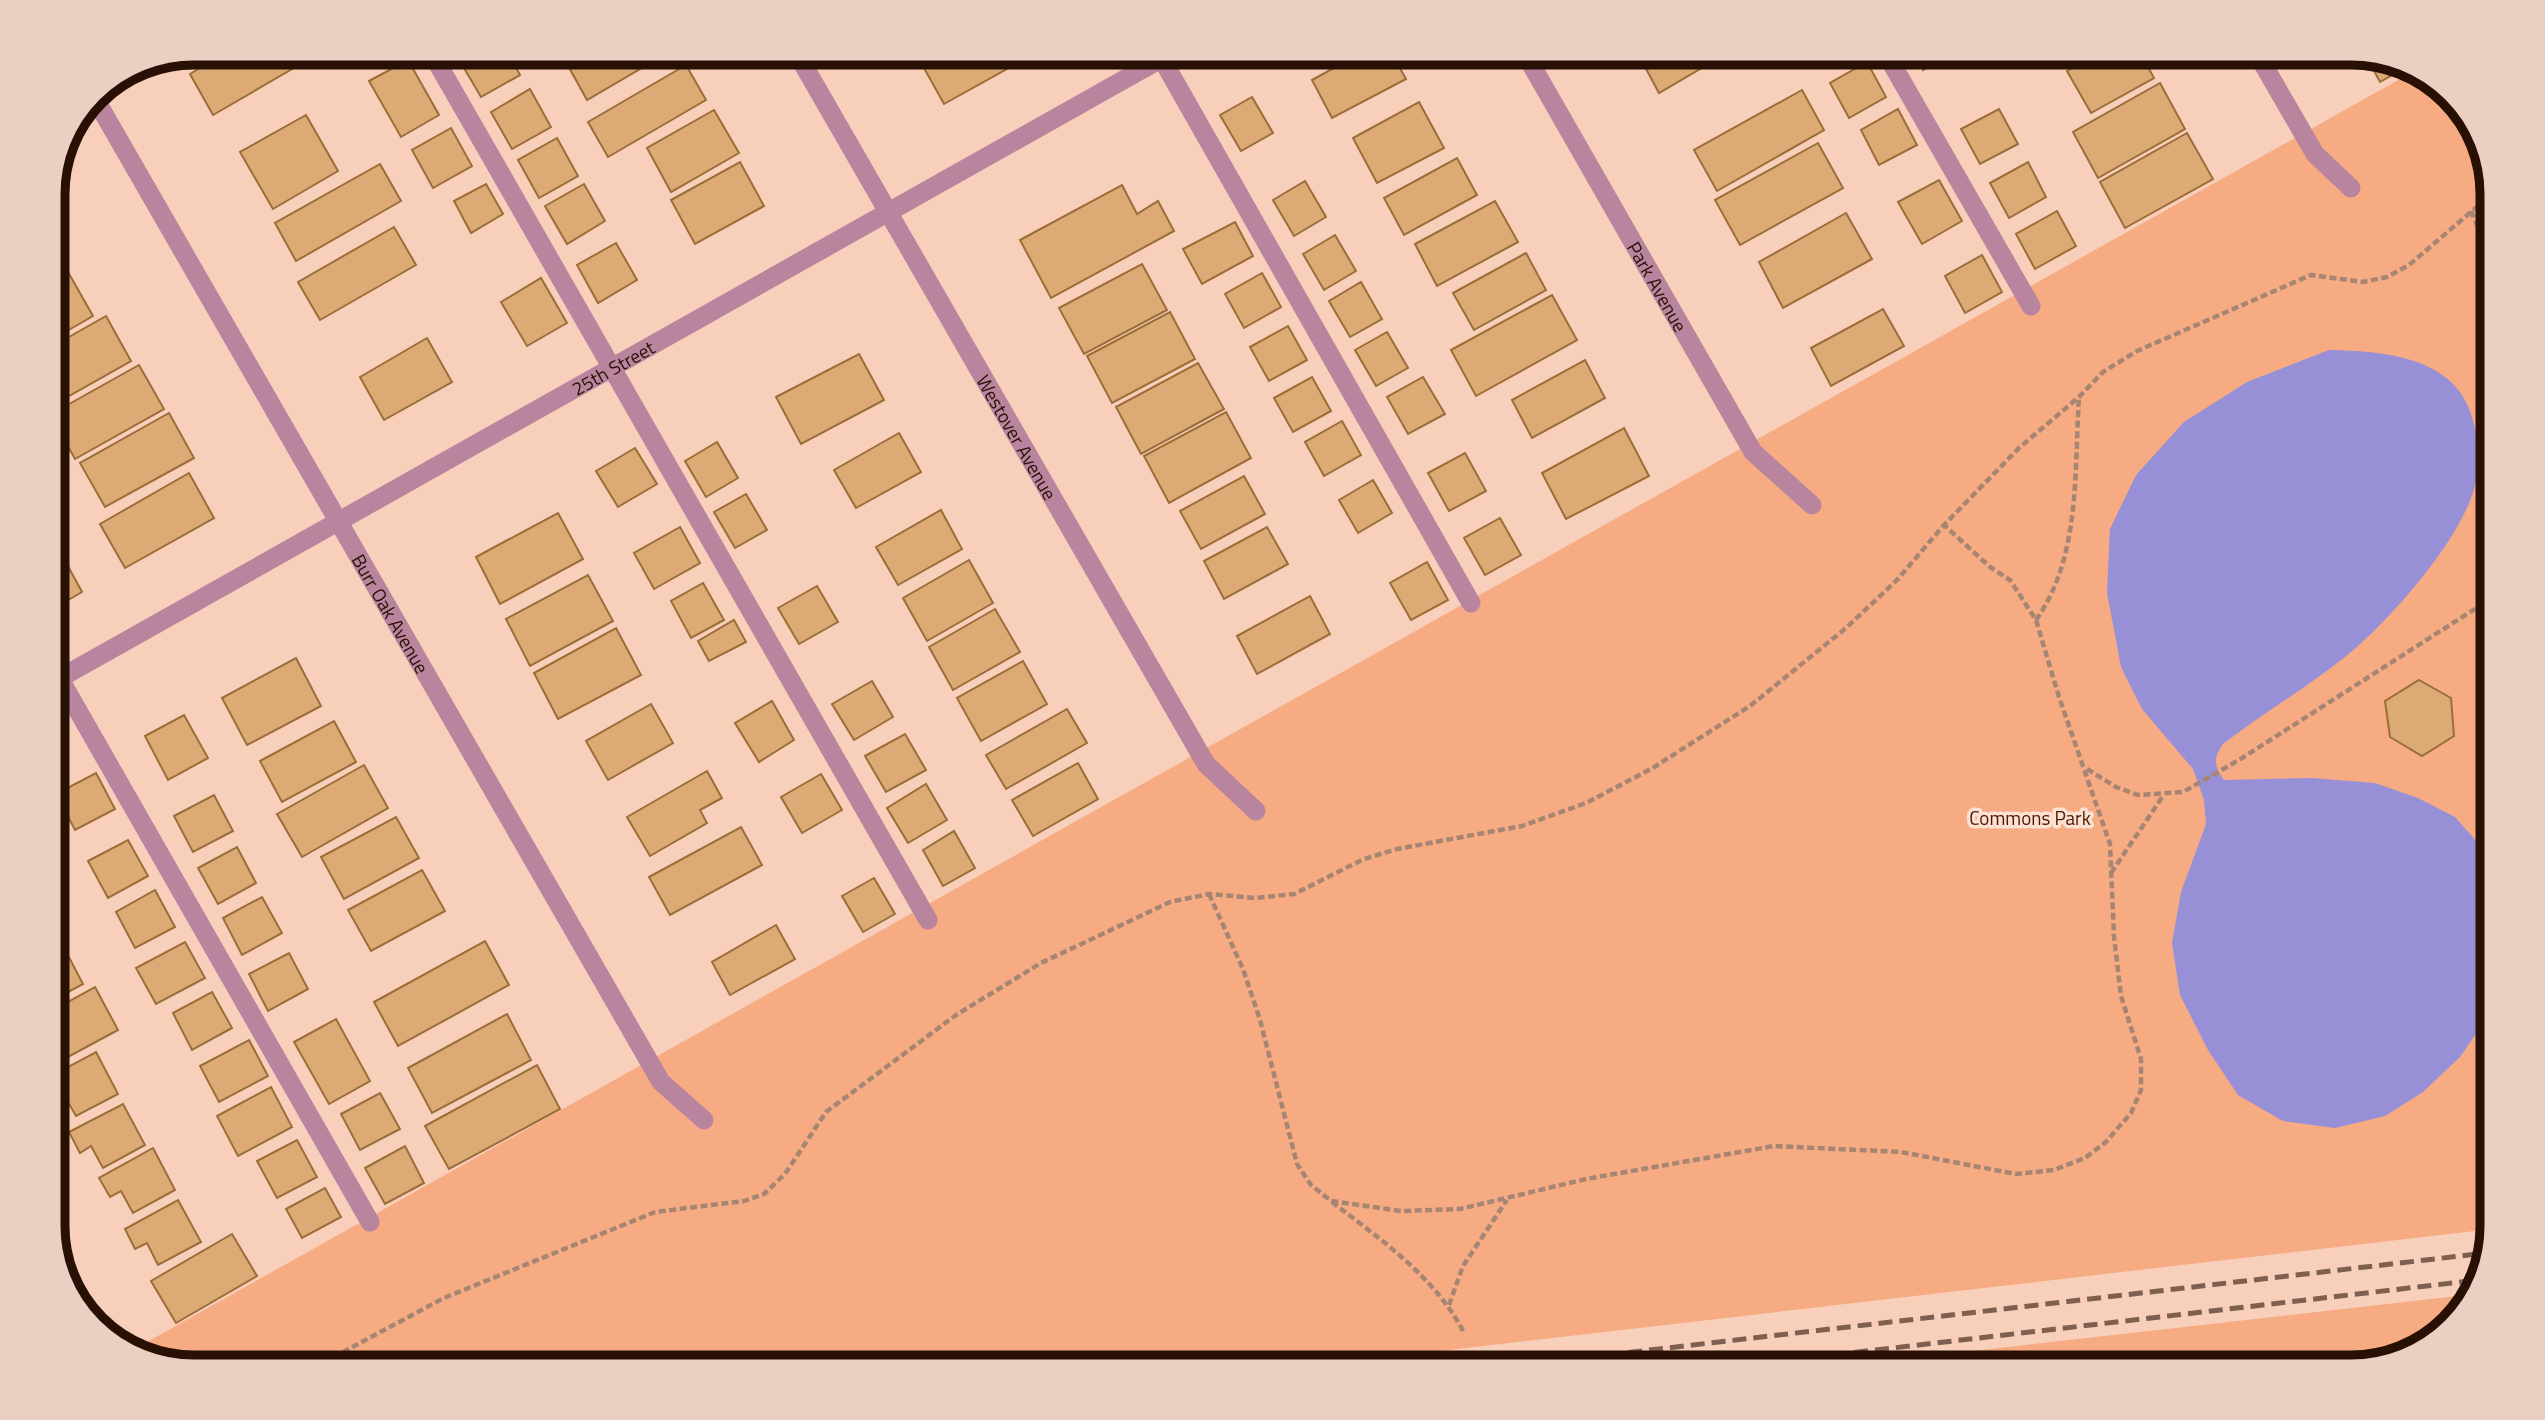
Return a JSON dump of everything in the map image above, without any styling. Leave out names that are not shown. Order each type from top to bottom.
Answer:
[{"type":"street","points":[[438,65],[928,920]]},
{"type":"street","name":"Westover Avenue","points":[[804,65],[1206,764],[1256,811]]},
{"type":"street","name":"25th Street","points":[[65,670],[337,522],[1146,65]]},
{"type":"street","points":[[1170,65],[1471,603]]},
{"type":"street","name":"Park Avenue","points":[[1531,65],[1753,452],[1812,505]]},
{"type":"street","points":[[1892,65],[2031,306]]},
{"type":"street","points":[[2264,65],[2315,154],[2351,188]]},
{"type":"street","name":"Burr Oak Avenue","points":[[100,106],[661,1082],[704,1120]]},
{"type":"street","points":[[65,692],[370,1222]]},
{"type":"path","points":[[337,1355],[444,1298],[655,1213],[744,1201],[764,1194],[785,1174],[826,1112],[956,1015],[1041,963],[1170,902],[1209,894],[1255,898],[1294,894],[1364,859],[1397,849],[1522,826],[1586,803],[1651,769],[1750,706],[1846,628],[1897,580],[1944,525],[2019,448],[2079,397],[2103,372],[2137,351],[2311,275],[2363,282],[2387,277],[2409,265],[2480,204]]},
{"type":"path","points":[[2471,211],[2480,232]]},
{"type":"path","points":[[2036,620],[2054,595],[2070,532],[2079,397]]},
{"type":"path","points":[[1331,1201],[1401,1211],[1460,1209],[1507,1200],[1586,1179],[1774,1146],[1902,1152],[2015,1174],[2054,1170],[2085,1158],[2106,1142],[2130,1113],[2141,1090],[2141,1059],[2121,996],[2110,874],[2110,844],[2086,768],[2059,698],[2036,620],[2026,600],[2010,580],[1990,568],[1944,525]]},
{"type":"path","points":[[2086,768],[2116,788],[2138,796],[2183,792],[2239,760],[2480,606]]},
{"type":"path","points":[[2110,874],[2163,795]]},
{"type":"path","points":[[1209,894],[1242,969],[1260,1020],[1297,1164],[1311,1185],[1390,1247],[1449,1305],[1463,1331]]},
{"type":"path","points":[[1449,1305],[1463,1266],[1507,1200]]},
{"type":"green space","name":"Commons Park","points":[[2404,77],[2430,91],[2454,115],[2463,129],[2473,152],[2480,185],[2480,1230],[1406,1355],[194,1355],[160,1351],[143,1344]]},
{"type":"green space","points":[[2460,1296],[2430,1329],[2416,1338],[2385,1351],[2368,1354],[1938,1355]]},
{"type":"shaded area","points":[[2329,350],[2371,352],[2414,361],[2433,369],[2450,381],[2463,397],[2472,417],[2477,442],[2477,476],[2468,506],[2456,530],[2421,579],[2381,624],[2345,657],[2223,744],[2216,758],[2218,770],[2224,780],[2311,778],[2375,783],[2418,798],[2455,817],[2480,849],[2480,1028],[2460,1057],[2423,1092],[2385,1116],[2335,1128],[2283,1121],[2238,1095],[2208,1050],[2180,995],[2172,943],[2181,892],[2206,824],[2204,800],[2193,769],[2142,709],[2121,667],[2107,593],[2110,529],[2136,475],[2184,422],[2247,382]]},
{"type":"building","points":[[205,65],[299,65],[213,115],[190,74]]},
{"type":"building","points":[[399,65],[411,65],[439,115],[401,137],[369,81]]},
{"type":"building","points":[[469,65],[515,65],[520,75],[481,97],[464,68]]},
{"type":"building","points":[[568,65],[647,65],[587,100]]},
{"type":"building","points":[[686,65],[706,100],[608,157],[588,122]]},
{"type":"building","points":[[922,65],[1014,65],[944,104]]},
{"type":"building","points":[[1339,65],[1398,65],[1406,79],[1332,118],[1312,80]]},
{"type":"building","points":[[1644,65],[1707,65],[1659,93]]},
{"type":"building","points":[[1862,65],[1869,65],[1886,97],[1849,118],[1830,83]]},
{"type":"building","points":[[2077,65],[2147,65],[2154,78],[2091,113],[2067,71]]},
{"type":"building","points":[[2372,67],[2396,73],[2380,82]]},
{"type":"building","points":[[2160,83],[2185,129],[2098,178],[2073,132]]},
{"type":"building","points":[[530,89],[551,127],[512,149],[491,112]]},
{"type":"building","points":[[1802,90],[1824,130],[1717,191],[1694,150]]},
{"type":"building","points":[[1252,97],[1273,133],[1241,151],[1220,115]]},
{"type":"building","points":[[1419,102],[1444,148],[1377,183],[1353,138]]},
{"type":"building","points":[[1898,109],[1917,145],[1879,165],[1861,130]]},
{"type":"building","points":[[1999,109],[2018,144],[1980,164],[1961,129]]},
{"type":"building","points":[[714,110],[739,153],[671,192],[647,148]]},
{"type":"building","points":[[306,115],[338,171],[273,209],[240,152]]},
{"type":"building","points":[[451,128],[472,166],[433,188],[412,150]]},
{"type":"building","points":[[2187,133],[2213,179],[2125,228],[2100,182]]},
{"type":"building","points":[[557,138],[578,176],[539,198],[518,160]]},
{"type":"building","points":[[1818,143],[1843,188],[1740,245],[1715,200]]},
{"type":"building","points":[[1457,158],[1477,195],[1404,235],[1384,198]]},
{"type":"building","points":[[740,162],[764,206],[695,244],[671,200]]},
{"type":"building","points":[[2028,162],[2046,197],[2009,218],[1990,183]]},
{"type":"building","points":[[380,164],[401,201],[296,261],[275,223]]},
{"type":"building","points":[[1939,180],[1962,221],[1922,244],[1898,202]]},
{"type":"building","points":[[1305,181],[1326,217],[1294,236],[1273,200]]},
{"type":"building","points":[[486,184],[503,214],[471,233],[454,201]]},
{"type":"building","points":[[584,184],[605,221],[567,244],[545,206]]},
{"type":"building","points":[[1122,185],[1137,214],[1158,201],[1174,231],[1051,298],[1020,240]]},
{"type":"building","points":[[1495,201],[1518,242],[1437,286],[1415,244]]},
{"type":"building","points":[[2057,211],[2076,246],[2035,269],[2016,234]]},
{"type":"building","points":[[1846,213],[1872,259],[1783,308],[1759,262]]},
{"type":"building","points":[[1235,222],[1253,256],[1202,284],[1183,249]]},
{"type":"building","points":[[394,227],[416,265],[320,320],[298,282]]},
{"type":"building","points":[[1335,235],[1356,271],[1324,290],[1303,254]]},
{"type":"building","points":[[616,243],[637,280],[598,303],[577,265]]},
{"type":"building","points":[[1526,253],[1546,290],[1474,330],[1453,293]]},
{"type":"building","points":[[1982,255],[2002,292],[1965,313],[1945,276]]},
{"type":"building","points":[[1142,264],[1167,310],[1084,354],[1059,308]]},
{"type":"building","points":[[68,272],[93,316],[65,332],[65,274]]},
{"type":"building","points":[[1262,273],[1281,307],[1244,328],[1225,294]]},
{"type":"building","points":[[541,278],[567,323],[527,346],[501,302]]},
{"type":"building","points":[[1361,282],[1382,319],[1350,337],[1329,301]]},
{"type":"building","points":[[1552,295],[1577,340],[1476,396],[1451,350]]},
{"type":"building","points":[[1883,309],[1904,346],[1831,386],[1811,348]]},
{"type":"building","points":[[1170,312],[1195,359],[1112,403],[1087,356]]},
{"type":"building","points":[[106,316],[131,361],[65,398],[65,339]]},
{"type":"building","points":[[1288,326],[1307,360],[1269,381],[1250,347]]},
{"type":"building","points":[[1387,332],[1408,368],[1376,386],[1355,350]]},
{"type":"building","points":[[427,338],[452,382],[384,420],[360,377]]},
{"type":"building","points":[[859,354],[884,400],[801,444],[776,397]]},
{"type":"building","points":[[1585,360],[1605,398],[1532,438],[1512,400]]},
{"type":"building","points":[[1198,363],[1224,409],[1141,454],[1116,407]]},
{"type":"building","points":[[139,365],[164,409],[75,459],[65,441],[65,406]]},
{"type":"building","points":[[1312,377],[1331,411],[1293,432],[1274,398]]},
{"type":"building","points":[[1423,377],[1445,414],[1408,434],[1387,397]]},
{"type":"building","points":[[1226,412],[1251,458],[1169,503],[1144,456]]},
{"type":"building","points":[[169,413],[194,458],[105,507],[80,463]]},
{"type":"building","points":[[1342,421],[1361,455],[1324,476],[1305,442]]},
{"type":"building","points":[[1624,428],[1649,476],[1566,519],[1542,473]]},
{"type":"building","points":[[899,433],[921,472],[856,508],[834,470]]},
{"type":"building","points":[[717,442],[738,478],[706,497],[685,461]]},
{"type":"building","points":[[635,448],[657,484],[618,507],[596,471]]},
{"type":"building","points":[[1465,453],[1486,491],[1449,511],[1428,473]]},
{"type":"building","points":[[189,473],[214,518],[125,568],[100,524]]},
{"type":"building","points":[[1244,476],[1265,514],[1201,549],[1180,511]]},
{"type":"building","points":[[1373,480],[1392,513],[1358,533],[1339,500]]},
{"type":"building","points":[[746,494],[767,530],[735,548],[714,512]]},
{"type":"building","points":[[941,510],[962,549],[898,585],[876,547]]},
{"type":"building","points":[[558,513],[583,559],[500,604],[476,557]]},
{"type":"building","points":[[1500,518],[1521,555],[1485,575],[1464,538]]},
{"type":"building","points":[[680,527],[700,563],[654,589],[634,553]]},
{"type":"building","points":[[1267,527],[1288,564],[1224,599],[1204,561]]},
{"type":"building","points":[[969,560],[993,603],[927,641],[903,598]]},
{"type":"building","points":[[65,561],[82,592],[65,602]]},
{"type":"building","points":[[1427,562],[1448,600],[1411,620],[1390,583]]},
{"type":"building","points":[[588,575],[613,621],[530,666],[506,619]]},
{"type":"building","points":[[703,583],[724,620],[691,638],[671,601]]},
{"type":"building","points":[[817,586],[838,622],[799,644],[778,608]]},
{"type":"building","points":[[1310,596],[1330,634],[1257,674],[1237,636]]},
{"type":"building","points":[[995,609],[1020,652],[953,690],[929,647]]},
{"type":"building","points":[[734,620],[746,642],[709,661],[698,641]]},
{"type":"building","points":[[616,628],[641,675],[558,719],[534,673]]},
{"type":"building","points":[[296,658],[321,706],[247,745],[222,698]]},
{"type":"building","points":[[1023,661],[1047,704],[981,741],[957,698]]},
{"type":"building","points":[[2419,680],[2451,698],[2454,736],[2422,756],[2390,737],[2385,701]]},
{"type":"building","points":[[872,681],[893,717],[854,740],[832,704]]},
{"type":"building","points":[[772,701],[794,740],[759,762],[735,723]]},
{"type":"building","points":[[651,704],[673,743],[608,780],[586,741]]},
{"type":"building","points":[[1067,709],[1087,743],[1006,789],[986,755]]},
{"type":"building","points":[[184,715],[208,758],[168,780],[145,736]]},
{"type":"building","points":[[334,721],[356,762],[282,802],[260,761]]},
{"type":"building","points":[[905,734],[926,770],[886,792],[865,756]]},
{"type":"building","points":[[1078,763],[1098,799],[1033,836],[1012,800]]},
{"type":"building","points":[[364,765],[388,808],[302,857],[277,814]]},
{"type":"building","points":[[707,771],[722,798],[700,810],[707,823],[650,856],[627,817]]},
{"type":"building","points":[[96,773],[115,809],[75,830],[65,811],[65,789]]},
{"type":"building","points":[[821,774],[842,810],[802,833],[781,797]]},
{"type":"building","points":[[926,784],[947,820],[908,843],[887,808]]},
{"type":"building","points":[[214,795],[233,831],[193,852],[174,816]]},
{"type":"building","points":[[396,817],[419,858],[344,899],[321,857]]},
{"type":"building","points":[[741,827],[762,865],[670,915],[649,877]]},
{"type":"building","points":[[954,831],[975,868],[943,886],[923,850]]},
{"type":"building","points":[[128,840],[148,876],[108,898],[88,861]]},
{"type":"building","points":[[237,847],[256,883],[218,904],[198,868]]},
{"type":"building","points":[[422,870],[445,911],[371,951],[348,910]]},
{"type":"building","points":[[874,878],[895,914],[863,932],[842,896]]},
{"type":"building","points":[[155,890],[175,927],[135,948],[116,912]]},
{"type":"building","points":[[262,897],[282,933],[242,955],[223,918]]},
{"type":"building","points":[[776,925],[795,959],[730,995],[712,962]]},
{"type":"building","points":[[485,941],[509,985],[398,1046],[374,1002]]},
{"type":"building","points":[[185,942],[205,978],[156,1004],[136,968]]},
{"type":"building","points":[[65,950],[83,984],[65,994]]},
{"type":"building","points":[[289,953],[308,989],[268,1011],[249,974]]},
{"type":"building","points":[[95,987],[118,1030],[65,1059],[65,1003]]},
{"type":"building","points":[[212,992],[232,1028],[192,1050],[173,1013]]},
{"type":"building","points":[[507,1014],[531,1060],[432,1113],[408,1068]]},
{"type":"building","points":[[336,1019],[370,1081],[329,1104],[294,1042]]},
{"type":"building","points":[[249,1040],[268,1076],[219,1102],[200,1066]]},
{"type":"building","points":[[96,1052],[118,1094],[76,1116],[65,1097],[65,1069]]},
{"type":"building","points":[[537,1065],[560,1109],[449,1169],[425,1126]]},
{"type":"building","points":[[271,1087],[292,1127],[238,1156],[217,1116]]},
{"type":"building","points":[[380,1093],[400,1129],[360,1150],[341,1114]]},
{"type":"building","points":[[123,1104],[145,1145],[103,1168],[91,1146],[80,1153],[69,1132]]},
{"type":"building","points":[[297,1140],[317,1177],[277,1198],[257,1161]]},
{"type":"building","points":[[405,1146],[424,1183],[385,1204],[365,1168]]},
{"type":"building","points":[[153,1148],[175,1190],[133,1213],[121,1191],[110,1197],[99,1178]]},
{"type":"building","points":[[325,1188],[341,1217],[302,1238],[286,1209]]},
{"type":"building","points":[[178,1200],[201,1242],[158,1265],[147,1243],[135,1249],[125,1229]]},
{"type":"building","points":[[232,1234],[257,1276],[176,1323],[151,1281]]},
{"type":"railway","points":[[1606,1355],[2477,1254]]},
{"type":"railway","points":[[1832,1355],[2468,1281]]}]
